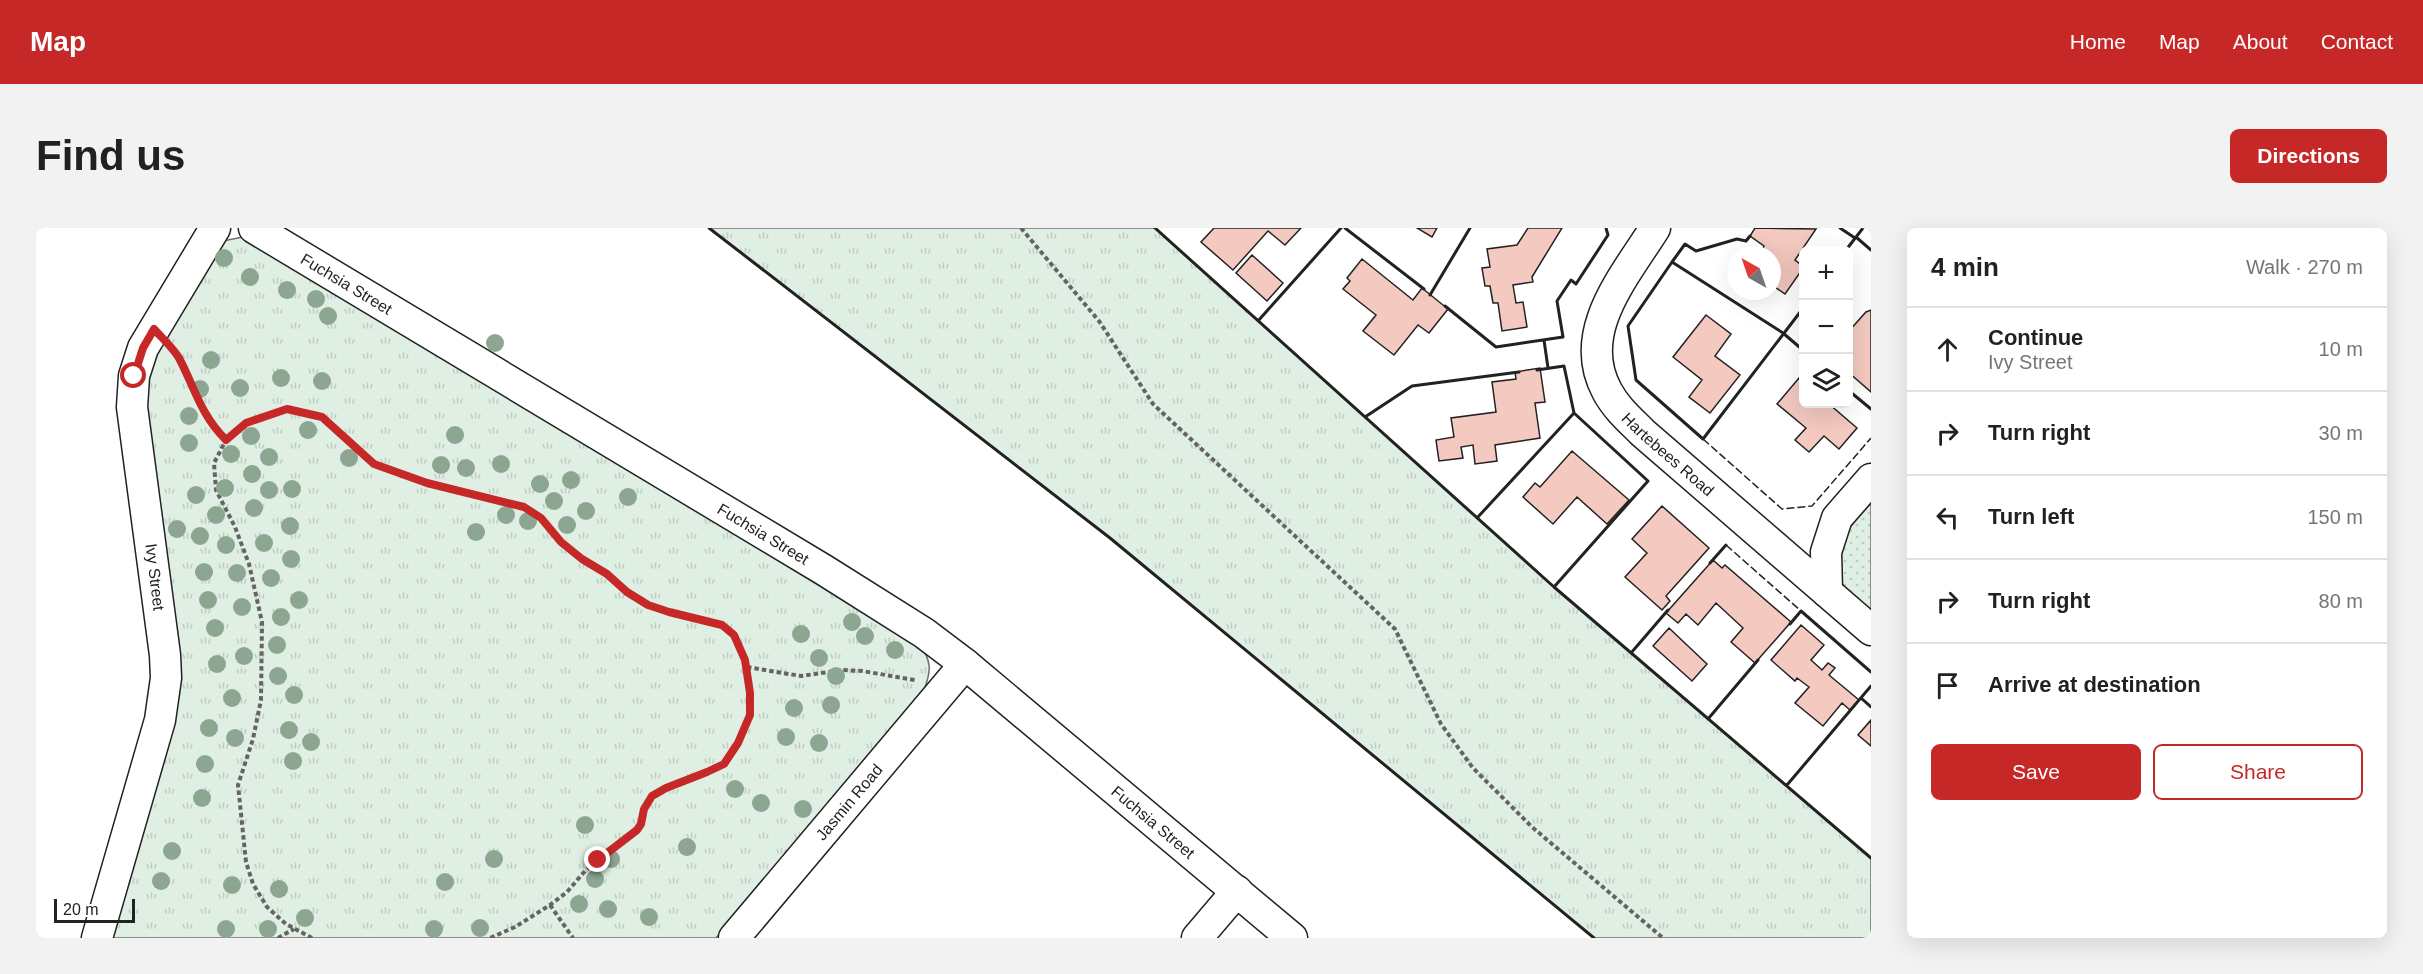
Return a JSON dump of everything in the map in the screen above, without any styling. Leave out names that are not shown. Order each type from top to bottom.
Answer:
[{"type":"street","name":"Ivy Street","points":[[97,938],[164,701],[165,655],[132,407],[134,376],[143,348],[215,228]]},
{"type":"street","name":"Fuchsia Street","points":[[254,228],[824,570],[924,633],[956,674],[1237,891],[1292,938]]},
{"type":"street","name":"Hartebees Road","points":[[1655,228],[1602,313],[1596,349],[1599,373],[1607,392],[1620,410],[1643,433],[1871,630]]},
{"type":"street","points":[[1827,592],[1826,552],[1837,518],[1871,479]]},
{"type":"street","name":"Jasmin Road","points":[[734,938],[956,674]]},
{"type":"street","points":[[1197,938],[1237,891]]},
{"type":"path","points":[[1021,228],[1099,321],[1153,404],[1395,629],[1441,724],[1473,768],[1532,827],[1663,938]]},
{"type":"path","points":[[154,329],[178,357],[197,401],[216,430],[226,440]]},
{"type":"path","points":[[312,938],[295,929],[267,907],[253,884],[246,862],[238,785],[253,739],[261,700],[262,622],[249,564],[235,527],[216,490],[214,463],[226,440],[246,423],[287,409],[322,417],[374,464],[427,483],[524,507],[541,518],[561,542],[582,559],[607,574],[627,592],[648,605],[722,625],[734,635],[739,644],[747,667],[750,715],[732,755],[724,764],[652,796],[644,809],[641,824],[637,830],[585,871],[567,892],[515,927],[490,938]]},
{"type":"path","points":[[747,667],[801,676],[843,670],[956,674]]},
{"type":"path","points":[[550,905],[573,938]]},
{"type":"path","points":[[278,938],[295,929]]},
{"type":"green space","points":[[709,228],[1155,228],[1554,587],[1871,858],[1871,938],[1594,938],[1110,538]]},
{"type":"green space","points":[[243,237],[259,242],[920,643],[929,666],[924,690],[716,938],[111,938],[176,711],[143,397],[145,372],[223,241]]},
{"type":"green space","points":[[1871,503],[1871,611],[1846,589],[1838,577],[1835,566],[1840,543]]},
{"type":"building","points":[[1214,228],[1301,228],[1285,245],[1268,231],[1233,270],[1201,242]]},
{"type":"building","points":[[1417,228],[1437,228],[1432,237]]},
{"type":"building","points":[[1528,228],[1562,228],[1532,277],[1533,282],[1513,285],[1516,303],[1523,302],[1527,327],[1502,331],[1498,303],[1493,303],[1490,286],[1485,286],[1482,268],[1490,267],[1487,249],[1517,245]]},
{"type":"building","points":[[1755,228],[1816,229],[1804,246],[1799,246],[1799,254],[1795,260],[1799,263],[1799,274],[1785,294],[1781,291],[1781,246],[1764,246],[1750,236]]},
{"type":"building","points":[[1252,255],[1283,283],[1267,301],[1236,273]]},
{"type":"building","points":[[1362,259],[1413,300],[1422,288],[1448,309],[1429,333],[1418,325],[1394,355],[1363,331],[1376,315],[1343,289],[1350,281],[1347,278]]},
{"type":"building","points":[[1871,310],[1871,392],[1853,376],[1853,326],[1866,312]]},
{"type":"building","points":[[1706,315],[1731,334],[1715,356],[1740,375],[1710,413],[1689,397],[1702,380],[1673,357]]},
{"type":"building","points":[[1540,368],[1545,402],[1535,403],[1540,438],[1495,445],[1497,461],[1475,464],[1473,445],[1461,447],[1463,458],[1439,461],[1436,440],[1454,437],[1451,418],[1496,412],[1492,382],[1516,379],[1515,372]]},
{"type":"building","points":[[1799,378],[1799,408],[1834,408],[1857,428],[1839,449],[1824,436],[1809,452],[1795,440],[1806,428],[1777,404]]},
{"type":"building","points":[[1572,451],[1629,500],[1607,524],[1577,497],[1553,524],[1523,497],[1535,483],[1540,487]]},
{"type":"building","points":[[1662,506],[1709,548],[1666,596],[1670,601],[1662,610],[1625,577],[1647,553],[1632,539]]},
{"type":"building","points":[[1713,560],[1722,568],[1725,565],[1791,622],[1755,663],[1731,642],[1743,628],[1716,603],[1698,625],[1686,614],[1678,623],[1666,613]]},
{"type":"building","points":[[1801,625],[1824,645],[1811,660],[1822,670],[1828,663],[1835,668],[1829,675],[1859,700],[1850,710],[1842,703],[1823,726],[1795,703],[1809,687],[1797,678],[1795,681],[1771,660]]},
{"type":"building","points":[[1669,628],[1707,664],[1692,681],[1653,646]]},
{"type":"building","points":[[1871,720],[1871,746],[1858,735]]},
{"type":"fence","points":[[1703,439],[1782,509],[1812,506],[1871,438]]},
{"type":"fence","points":[[1726,545],[1801,611]]},
{"type":"wall","points":[[709,228],[1110,538],[1594,938]]},
{"type":"wall","points":[[1155,228],[1554,587],[1871,858]]},
{"type":"wall","points":[[1258,321],[1341,228]]},
{"type":"wall","points":[[1345,228],[1424,289]]},
{"type":"wall","points":[[1430,295],[1470,228]]},
{"type":"wall","points":[[1445,306],[1496,347],[1563,337],[1557,301],[1571,280],[1576,284],[1608,235],[1606,228]]},
{"type":"wall","points":[[1840,228],[1855,238]]},
{"type":"wall","points":[[1849,246],[1863,228]]},
{"type":"wall","points":[[1672,262],[1685,244],[1696,251],[1737,239],[1746,241],[1750,236]]},
{"type":"wall","points":[[1856,237],[1871,250]]},
{"type":"wall","points":[[1672,262],[1784,334],[1703,439],[1636,380],[1628,326],[1672,262]]},
{"type":"wall","points":[[1784,334],[1799,314]]},
{"type":"wall","points":[[1784,334],[1799,347]]},
{"type":"wall","points":[[1544,340],[1548,368]]},
{"type":"wall","points":[[1537,370],[1564,366],[1574,413],[1648,481],[1554,587]]},
{"type":"wall","points":[[1365,417],[1412,386],[1519,372]]},
{"type":"wall","points":[[1853,394],[1871,409]]},
{"type":"wall","points":[[1477,518],[1574,413]]},
{"type":"wall","points":[[1710,563],[1726,545]]},
{"type":"wall","points":[[1631,653],[1668,610]]},
{"type":"wall","points":[[1790,624],[1801,611],[1871,672]]},
{"type":"wall","points":[[1708,719],[1758,660]]},
{"type":"wall","points":[[1787,785],[1871,686]]},
{"type":"wall","points":[[1861,698],[1871,707]]},
{"type":"route","points":[[134,376],[143,348],[154,329],[178,357],[197,401],[216,430],[226,440],[246,423],[287,409],[322,417],[374,464],[427,483],[524,507],[541,518],[561,542],[582,559],[607,574],[627,592],[648,605],[722,625],[734,635],[748,673],[750,715],[732,755],[724,764],[652,796],[644,809],[641,824],[637,830],[598,860]]}]
